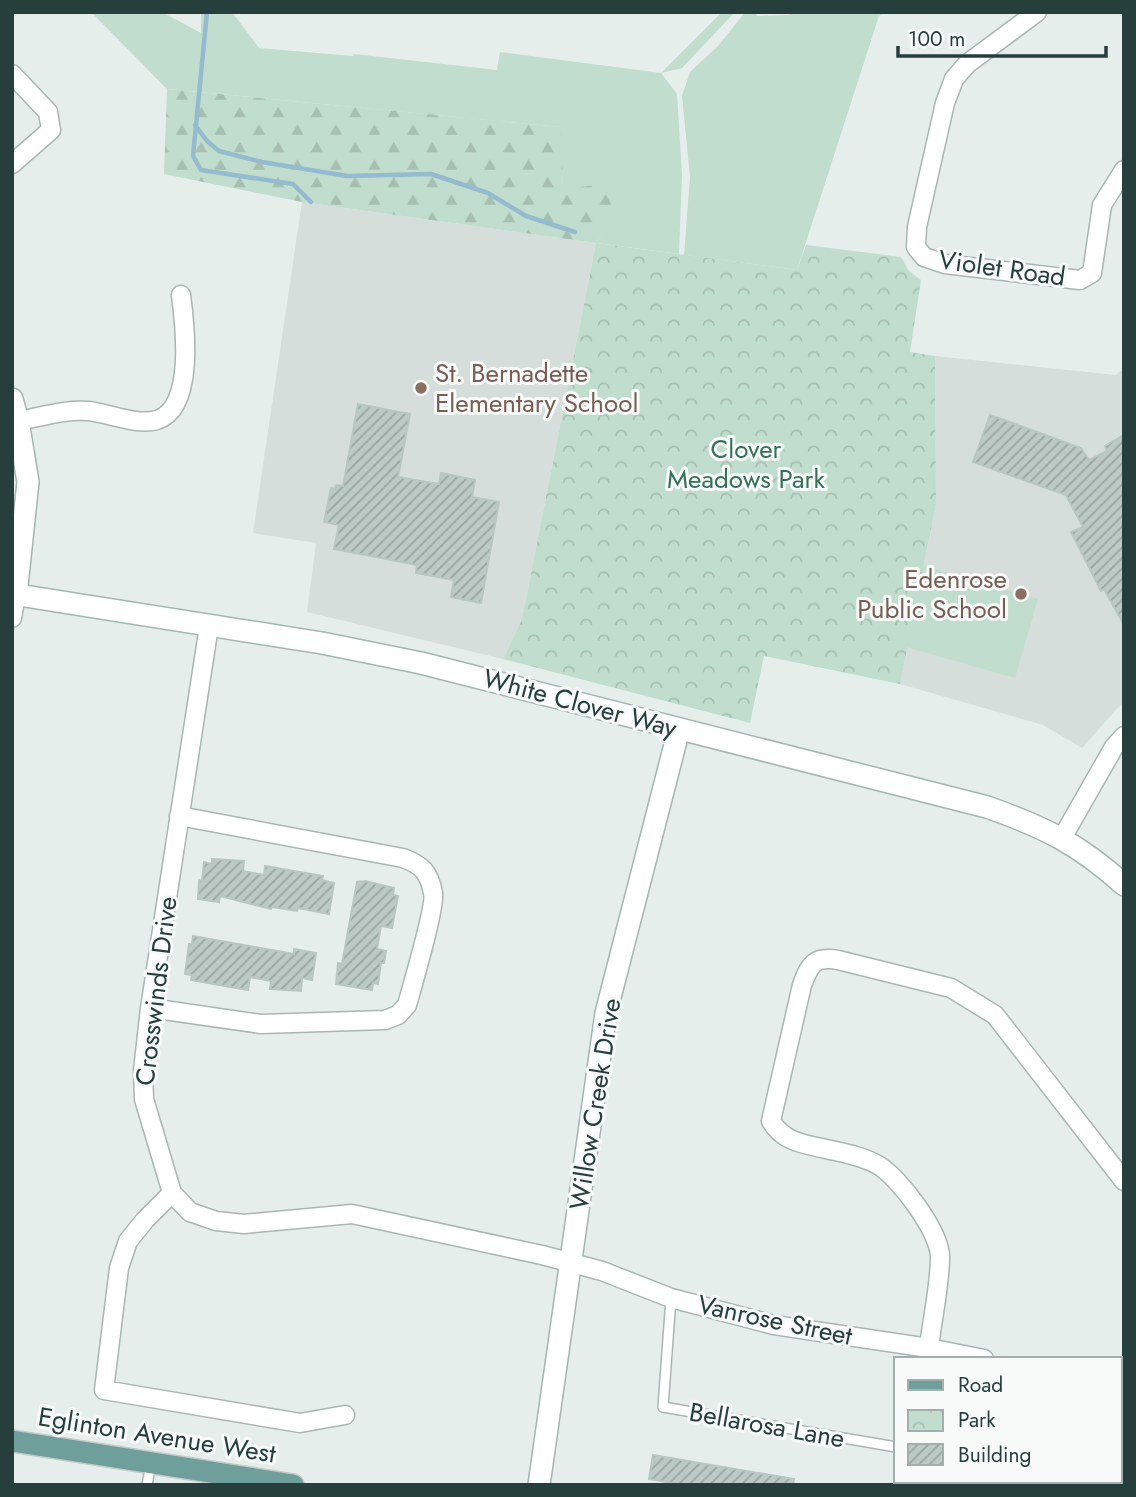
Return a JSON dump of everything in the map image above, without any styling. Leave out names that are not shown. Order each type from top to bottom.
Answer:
[{"type":"main road","name":"Eglinton Avenue West","points":[[12,1441],[293,1485]]},
{"type":"street","name":"Violet Road","points":[[1037,12],[967,64],[954,79],[945,103],[917,227],[916,247],[924,257],[945,264],[1080,280],[1092,273],[1102,205],[1124,170]]},
{"type":"street","points":[[12,74],[48,112],[51,130],[12,164]]},
{"type":"street","points":[[18,421],[72,410],[139,421],[158,420],[171,410],[179,398],[187,340],[181,295]]},
{"type":"street","points":[[12,399],[29,482],[12,618]]},
{"type":"street","name":"White Clover Way","points":[[14,595],[345,647],[408,660],[988,807],[1036,824],[1080,848],[1124,885]]},
{"type":"street","name":"Crosswinds Drive","points":[[172,1193],[144,1099],[143,1072],[150,1008],[209,626]]},
{"type":"street","name":"Willow Creek Drive","points":[[539,1485],[606,1013],[679,729]]},
{"type":"street","points":[[1062,838],[1108,757],[1124,736]]},
{"type":"street","points":[[150,1008],[261,1024],[385,1020],[398,1015],[407,1005],[434,895],[427,873],[419,863],[403,858],[179,816]]},
{"type":"street","points":[[929,1348],[940,1255],[931,1229],[916,1207],[879,1165],[851,1154],[791,1140],[777,1132],[771,1121],[802,985],[808,970],[817,960],[838,960],[951,988],[995,1015],[1124,1181]]},
{"type":"street","points":[[345,1415],[300,1423],[104,1390],[119,1268],[128,1241],[172,1193],[190,1212],[216,1221],[244,1224],[352,1214],[571,1263]]},
{"type":"street","name":"Vanrose Street","points":[[571,1263],[602,1271],[671,1298],[774,1325],[974,1357]]},
{"type":"lane","name":"Bellarosa Lane","points":[[671,1298],[663,1407],[894,1447]]},
{"type":"lane","points":[[148,1485],[151,1462]]},
{"type":"shaded area","name":"St. Bernadette Elementary School","points":[[302,202],[596,243],[522,619],[503,659],[307,612],[316,543],[253,533]]},
{"type":"shaded area","name":"Edenrose Public School","points":[[935,356],[1115,375],[1124,369],[1124,701],[1082,748],[1043,725],[900,684],[936,504]]},
{"type":"green space","points":[[91,12],[162,12],[201,33],[201,12],[232,12],[259,48],[354,54],[497,70],[500,52],[661,73],[677,94],[682,175],[679,254],[596,243],[620,202],[563,190],[560,127],[167,89]]},
{"type":"green space","points":[[722,12],[735,12],[682,68],[661,73]]},
{"type":"green space","points":[[745,12],[755,12],[757,16],[789,15],[791,12],[885,12],[879,16],[797,270],[684,255],[690,177],[682,96],[690,72],[719,45]]},
{"type":"green space","points":[[167,89],[561,127],[563,189],[597,185],[621,202],[596,243],[302,202],[164,174]]},
{"type":"green space","name":"Clover Meadows Park","points":[[596,243],[797,270],[806,245],[901,257],[909,271],[921,280],[910,352],[935,356],[936,504],[900,684],[764,656],[750,723],[503,659],[522,619]]},
{"type":"green space","points":[[905,560],[1038,599],[1015,678],[882,640]]},
{"type":"building","points":[[358,404],[410,414],[398,477],[439,484],[441,473],[475,480],[472,497],[499,502],[481,603],[451,597],[454,580],[416,573],[417,565],[334,549],[339,525],[324,522],[331,488],[335,489],[336,485],[343,486]]},
{"type":"building","points":[[990,415],[1081,448],[1089,460],[1107,451],[1105,446],[1124,435],[1124,625],[1104,589],[1101,591],[1071,532],[1083,527],[1066,495],[973,462]]},
{"type":"building","points":[[212,859],[244,861],[243,871],[264,875],[265,866],[323,876],[322,880],[334,883],[329,914],[298,908],[297,911],[271,909],[220,896],[219,902],[198,899],[204,862],[212,864]]},
{"type":"building","points":[[365,881],[394,888],[393,895],[398,896],[392,928],[381,926],[377,949],[386,951],[378,984],[373,983],[372,990],[336,984],[338,963],[342,964],[357,882]]},
{"type":"building","points":[[193,936],[294,954],[294,949],[316,953],[312,980],[302,978],[301,991],[270,989],[271,981],[250,977],[248,990],[191,980],[192,975],[185,974],[189,944],[192,944]]},
{"type":"building","points":[[653,1455],[794,1479],[793,1485],[683,1485],[649,1479]]},
{"type":"waterway","points":[[207,12],[193,156],[201,170],[293,184],[311,202]]},
{"type":"waterway","points":[[195,125],[219,151],[262,162],[347,176],[431,174],[488,193],[526,216],[575,232]]},
{"type":"place","name":"St. Bernadette Elementary School","points":[[421,388]]},
{"type":"place","name":"Edenrose Public School","points":[[1021,594]]}]
